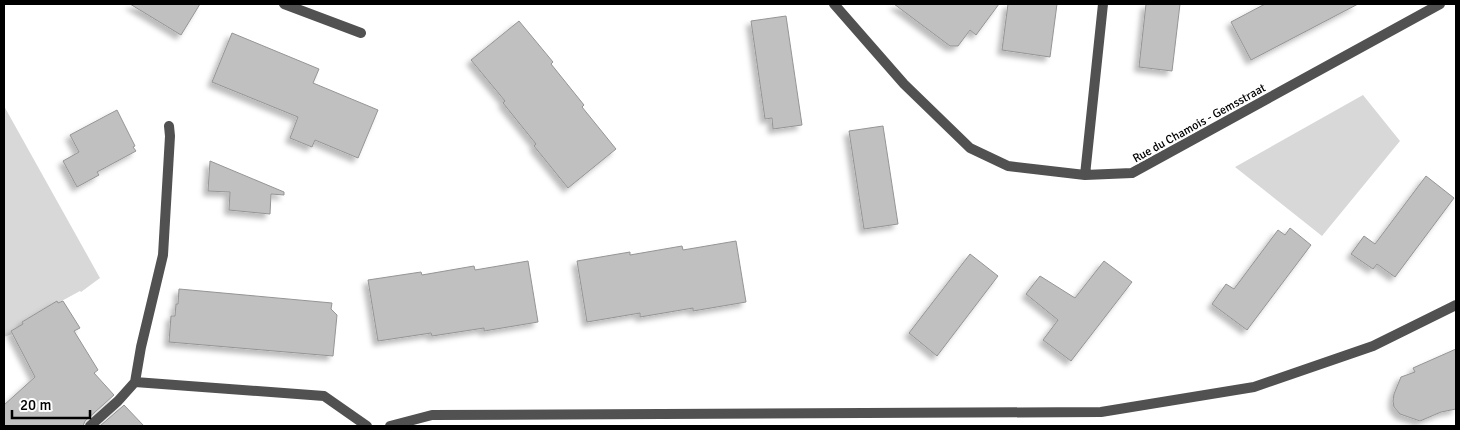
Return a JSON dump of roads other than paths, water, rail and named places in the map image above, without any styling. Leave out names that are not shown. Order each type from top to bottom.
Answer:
[{"type":"street","points":[[284,4],[361,33]]},
{"type":"street","name":"Rue du Chamois - Gemsstraat","points":[[834,4],[904,84],[970,148],[1008,166],[1085,175],[1132,174],[1440,4]]},
{"type":"street","points":[[1085,175],[1103,4]]},
{"type":"street","points":[[90,426],[118,401],[135,382],[140,347],[163,255],[169,126]]},
{"type":"street","points":[[390,426],[432,415],[1101,412],[1254,387],[1373,346],[1456,305]]},
{"type":"street","points":[[135,382],[324,396],[366,426]]}]
